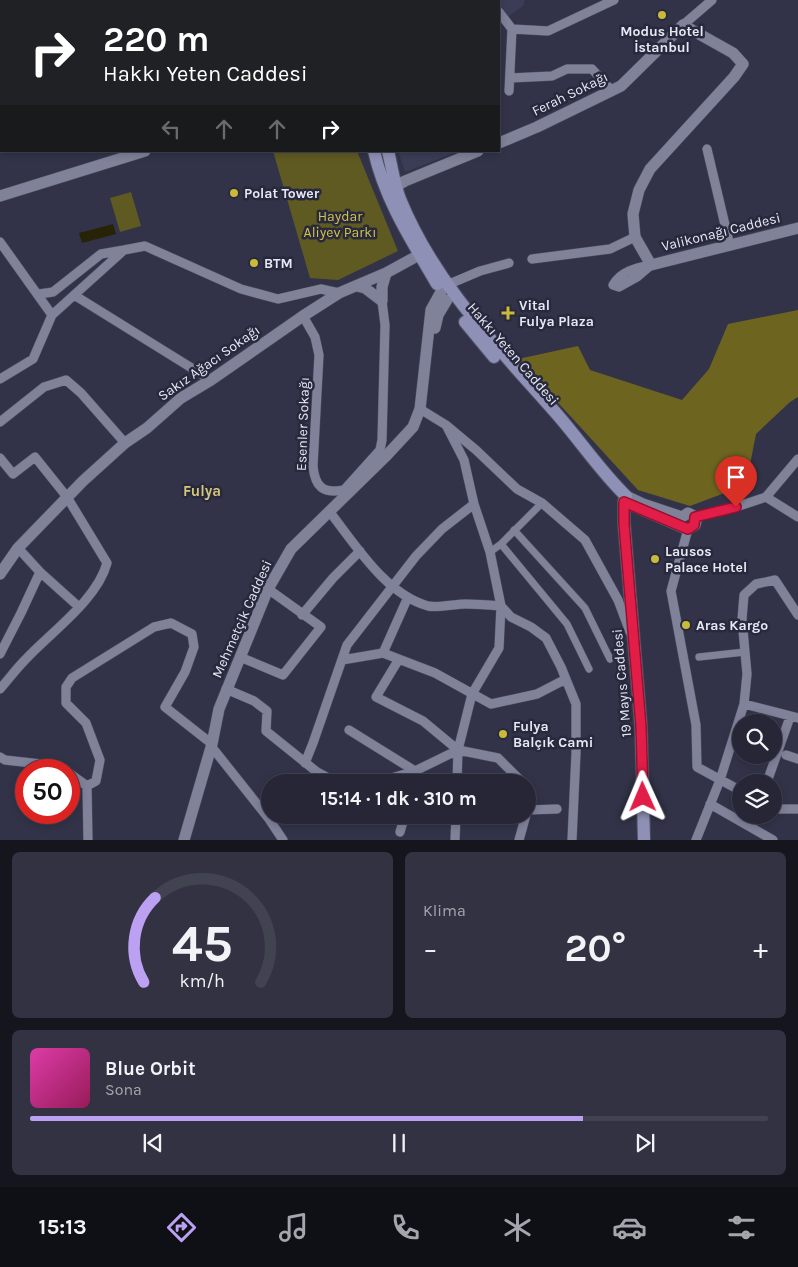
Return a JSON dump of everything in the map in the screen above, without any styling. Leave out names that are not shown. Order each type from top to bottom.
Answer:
[{"type":"main road","name":"Hakkı Yeten Caddesi","points":[[374,152],[392,189],[408,215],[445,292]]},
{"type":"main road","name":"Hakkı Yeten Caddesi","points":[[388,152],[392,189],[405,231],[419,255],[480,342],[625,499]]},
{"type":"main road","name":"19 Mayıs Caddesi","points":[[625,499],[624,524],[641,726],[644,840]]},
{"type":"street","points":[[512,29],[548,31],[602,3],[614,0]]},
{"type":"street","name":"Ferah Sokağı","points":[[500,143],[537,127],[621,86],[683,25],[712,0]]},
{"type":"street","points":[[500,13],[512,29],[509,91]]},
{"type":"street","points":[[532,259],[610,249],[635,237],[633,214],[640,190],[650,168],[734,77],[742,64],[733,53],[683,25]]},
{"type":"street","points":[[510,78],[552,76],[568,69],[592,68],[612,91]]},
{"type":"street","points":[[707,149],[730,246]]},
{"type":"street","points":[[0,196],[142,152]]},
{"type":"street","points":[[392,189],[405,180],[475,152]]},
{"type":"street","name":"Valikonağı Caddesi","points":[[635,237],[651,265],[798,228]]},
{"type":"street","points":[[0,242],[39,294],[52,315]]},
{"type":"street","points":[[39,294],[53,292],[101,254],[145,246],[242,289],[278,299],[321,289],[339,293]]},
{"type":"street","points":[[0,379],[32,359],[52,315],[124,250]]},
{"type":"street","name":"Sakız Ağacı Sokağı","points":[[0,574],[18,548],[67,497],[125,443],[147,428],[181,398],[211,380],[339,293],[386,273],[419,255]]},
{"type":"street","points":[[445,292],[480,271],[510,263]]},
{"type":"street","points":[[383,453],[385,325],[382,287],[386,273]]},
{"type":"street","points":[[357,286],[364,288],[382,300]]},
{"type":"street","name":"Mehmetçik Caddesi","points":[[184,840],[212,745],[219,709],[268,589],[291,549],[383,453],[413,427],[420,409],[425,368],[445,292]]},
{"type":"street","points":[[74,295],[211,380]]},
{"type":"street","name":"Esenler Sokağı","points":[[303,316],[316,337],[319,355],[314,478],[319,486],[326,491],[344,490],[383,453]]},
{"type":"street","points":[[0,422],[44,387],[66,380],[125,443]]},
{"type":"street","points":[[420,409],[446,426],[476,450],[517,489],[542,503],[586,540],[618,600],[630,630],[634,651]]},
{"type":"street","points":[[446,426],[464,460],[474,504],[490,552],[501,606],[499,648],[472,694],[458,750],[457,774]]},
{"type":"street","points":[[0,458],[13,474],[35,457],[67,497],[107,563],[103,576],[79,607],[25,660],[0,689]]},
{"type":"street","points":[[695,517],[766,497],[798,459]]},
{"type":"street","points":[[736,507],[744,482]]},
{"type":"street","points":[[766,497],[798,517]]},
{"type":"street","name":"Hakkı Yeten Caddesi","points":[[625,499],[685,524],[688,513],[695,517]]},
{"type":"street","points":[[490,552],[501,544],[542,503]]},
{"type":"street","points":[[304,764],[347,645],[416,556],[442,529],[474,504]]},
{"type":"street","points":[[329,511],[360,551],[392,587],[408,597],[429,606],[467,604],[501,606],[511,617],[531,627],[546,638],[576,704],[572,840]]},
{"type":"street","points":[[685,524],[672,591],[696,724],[697,767],[732,786]]},
{"type":"street","points":[[514,530],[585,608],[610,659]]},
{"type":"street","points":[[501,544],[567,624],[589,669]]},
{"type":"street","points":[[18,548],[40,572],[79,607]]},
{"type":"street","points":[[302,615],[333,578],[360,551]]},
{"type":"street","points":[[0,654],[40,572]]},
{"type":"street","points":[[696,840],[720,780],[744,704],[747,674],[742,619],[744,595],[756,584],[775,580],[798,614]]},
{"type":"street","points":[[240,657],[283,675],[321,627],[268,589]]},
{"type":"street","points":[[383,653],[408,597]]},
{"type":"street","points":[[87,786],[96,781],[100,760],[86,722],[66,703],[66,687],[72,678],[154,627],[171,622],[192,634],[194,647],[185,672],[165,706],[212,745],[283,840]]},
{"type":"street","points":[[699,656],[745,652]]},
{"type":"street","points":[[342,660],[383,653],[435,673],[491,704],[537,694],[566,680]]},
{"type":"street","points":[[399,659],[376,698],[423,721],[458,750],[498,758],[514,774]]},
{"type":"street","points":[[226,689],[254,701],[267,711],[266,731],[304,764],[321,774]]},
{"type":"street","points":[[744,704],[794,718],[770,774]]},
{"type":"street","points":[[349,730],[415,771]]},
{"type":"street","points":[[405,774],[458,750]]},
{"type":"street","points":[[786,755],[798,759]]},
{"type":"street","points":[[0,757],[15,761]]},
{"type":"street","points":[[80,781],[87,786]]},
{"type":"street","points":[[87,786],[88,840]]},
{"type":"street","points":[[710,804],[773,840]]},
{"type":"street","points":[[536,810],[557,809]]},
{"type":"street","points":[[782,810],[798,810]]},
{"type":"street","points":[[400,832],[402,824]]},
{"type":"street","points":[[455,840],[456,824]]},
{"type":"street","points":[[519,840],[523,824]]},
{"type":"shaded area","points":[[500,0],[525,0],[523,6],[500,22]]},
{"type":"shaded area","points":[[398,152],[456,152],[405,172]]},
{"type":"shaded area","points":[[113,224],[116,234],[82,243],[79,233]]},
{"type":"shaded area","points":[[798,310],[798,397],[790,402],[756,434],[746,485],[690,506],[638,490],[518,359],[578,346],[590,370],[682,400],[709,369],[728,324]]},
{"type":"green space","name":"Haydar Aliyev Parkı","points":[[273,152],[357,152],[398,251],[338,280],[310,278]]},
{"type":"green space","points":[[131,192],[141,226],[120,232],[110,198]]},
{"type":"place","name":"Modus Hotel İstanbul","points":[[662,15]]},
{"type":"place","name":"Polat Tower","points":[[234,193]]},
{"type":"place","name":"BTM","points":[[254,263]]},
{"type":"place","name":"Vital Fulya Plaza","points":[[508,313]]},
{"type":"place","name":"Lausos Palace Hotel","points":[[655,559]]},
{"type":"place","name":"Aras Kargo","points":[[686,625]]},
{"type":"place","name":"Fulya Balçık Cami","points":[[503,734]]},
{"type":"district","name":"Fulya","points":[[202,491]]},
{"type":"route","points":[[643,797],[641,726],[624,524],[624,502],[688,529],[694,525],[695,517],[736,507]]}]
